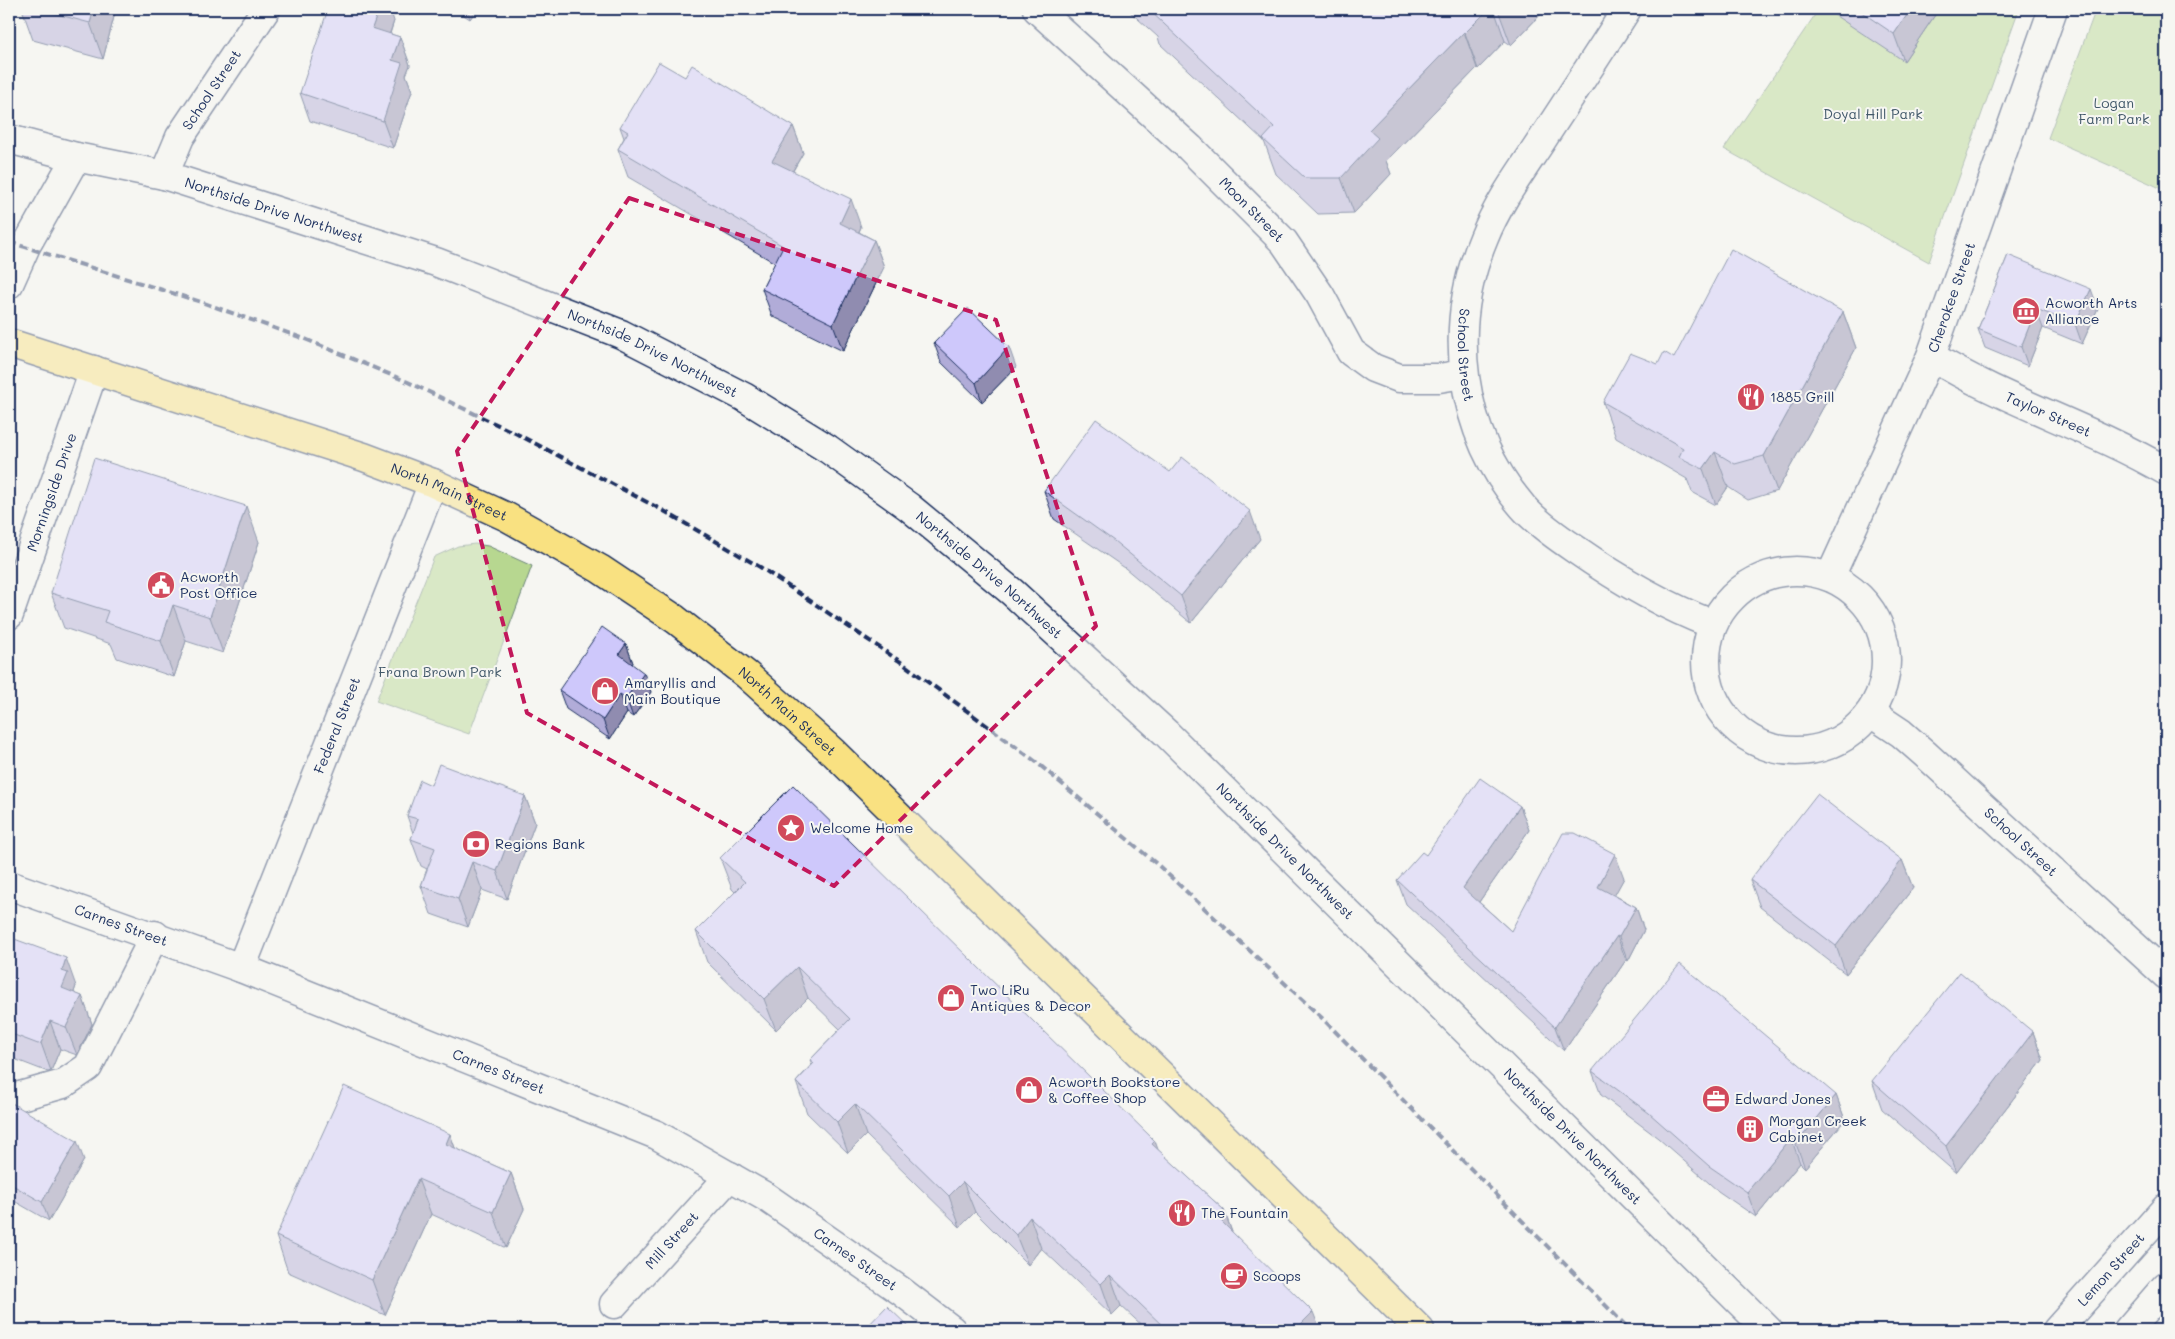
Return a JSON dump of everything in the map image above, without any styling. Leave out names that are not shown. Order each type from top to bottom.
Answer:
[{"type":"main road","name":"North Main Street","points":[[9,343],[364,457],[433,483],[507,517],[600,569],[675,619],[748,675],[833,752],[954,869],[1409,1327]]},
{"type":"street","name":"School Street","points":[[164,175],[180,137],[266,9]]},
{"type":"street","name":"Moon Street","points":[[1037,9],[1190,148],[1284,242],[1320,295],[1350,352],[1373,368],[1399,378],[1439,378],[1463,374]]},
{"type":"street","name":"School Street","points":[[1627,9],[1507,194],[1484,238],[1469,280],[1462,323],[1463,374],[1477,430],[1496,470],[1524,508],[1556,536],[1642,593],[1712,624]]},
{"type":"street","name":"Cherokee Street","points":[[1830,577],[1931,356],[2053,9]]},
{"type":"street","name":"Northside Drive Northwest","points":[[9,139],[76,157],[164,175],[436,262],[621,334],[683,364],[787,423],[908,507],[1012,592],[1173,739],[1768,1330]]},
{"type":"street","points":[[9,284],[26,246],[76,157]]},
{"type":"street","name":"Taylor Street","points":[[1931,356],[1961,374],[2129,450],[2166,471]]},
{"type":"street","name":"Morningside Drive","points":[[9,615],[94,370]]},
{"type":"street","name":"Federal Street","points":[[242,968],[433,483]]},
{"type":"street","points":[[1802,570],[1830,577],[1853,590],[1871,610],[1883,635],[1887,662],[1883,688],[1871,713],[1852,734],[1827,747],[1799,752],[1770,748],[1742,735],[1720,713],[1708,685],[1704,654],[1712,624],[1727,601],[1749,583],[1774,572],[1802,570]]},
{"type":"street","name":"School Street","points":[[1871,713],[1900,733],[1925,754],[2166,975]]},
{"type":"street","name":"Carnes Street","points":[[9,884],[155,935],[242,968],[615,1117],[657,1136],[766,1197],[901,1290],[952,1330]]},
{"type":"street","points":[[9,1102],[12,1098],[63,1084],[88,1067],[155,935]]},
{"type":"street","name":"Mill Street","points":[[614,1304],[730,1176]]},
{"type":"street","name":"Lemon Street","points":[[2057,1330],[2166,1208]]},
{"type":"street","points":[[2128,1330],[2166,1286]]},
{"type":"highlighted area","points":[[629,198],[996,320],[1096,626],[834,886],[527,713],[457,451]]},
{"type":"green space","name":"Doyal Hill Park","points":[[1819,9],[2019,9],[1929,262],[1724,149]]},
{"type":"green space","name":"Logan Farm Park","points":[[2096,9],[2166,9],[2166,192],[2048,138]]},
{"type":"green space","name":"Frana Brown Park","points":[[475,544],[488,546],[532,566],[469,734],[376,701],[434,557],[458,546]]},
{"type":"building","points":[[37,9],[94,9],[90,23]]},
{"type":"building","points":[[328,9],[379,9],[372,28],[400,37],[392,60],[402,63],[383,121],[300,93]]},
{"type":"building","points":[[1148,9],[1489,9],[1464,32],[1369,130],[1378,138],[1341,178],[1305,178],[1263,139],[1274,127]]},
{"type":"building","points":[[1857,9],[1911,9],[1894,34]]},
{"type":"building","points":[[659,62],[685,77],[692,65],[793,126],[772,161],[851,199],[840,223],[874,240],[833,324],[762,289],[783,246],[618,149],[628,132],[620,127]]},
{"type":"building","name":"1885 Grill","points":[[1731,249],[1843,312],[1764,456],[1735,464],[1715,452],[1703,469],[1679,457],[1683,448],[1603,402],[1630,353],[1658,364],[1664,352],[1674,358]]},
{"type":"building","points":[[2008,255],[2091,289],[2075,324],[2036,309],[2021,347],[1978,329]]},
{"type":"building","points":[[968,308],[1009,347],[976,383],[934,343]]},
{"type":"building","points":[[1096,419],[1170,472],[1182,457],[1250,511],[1181,596],[1114,541],[1044,491]]},
{"type":"building","name":"Acworth Post Office","points":[[94,458],[246,506],[210,617],[173,605],[161,641],[104,622],[108,611],[51,593]]},
{"type":"building","points":[[602,627],[626,644],[619,654],[644,673],[626,698],[620,694],[603,720],[559,690]]},
{"type":"building","points":[[439,764],[525,796],[497,871],[472,862],[458,899],[421,886],[435,848],[411,839],[418,819],[407,816],[420,780],[431,785]]},
{"type":"building","points":[[1480,778],[1520,806],[1463,888],[1511,931],[1563,833],[1575,833],[1615,854],[1598,887],[1636,907],[1619,937],[1617,936],[1555,1027],[1397,880],[1422,852],[1426,855]]},
{"type":"building","points":[[793,785],[1155,1141],[1152,1144],[1224,1210],[1217,1217],[1313,1312],[1295,1330],[1167,1330],[1110,1275],[1101,1284],[1030,1217],[1016,1235],[963,1182],[949,1196],[855,1104],[837,1122],[796,1082],[814,1063],[810,1060],[850,1019],[797,967],[764,999],[696,931],[745,882],[720,858]]},
{"type":"building","points":[[1817,794],[1902,860],[1836,946],[1750,880]]},
{"type":"building","points":[[9,937],[66,958],[62,971],[68,973],[62,988],[82,996],[66,1027],[50,1021],[41,1043],[38,1044],[9,1033]]},
{"type":"building","points":[[1680,964],[1836,1095],[1796,1144],[1791,1138],[1747,1192],[1709,1166],[1649,1113],[1592,1071]]},
{"type":"building","points":[[1960,972],[2033,1032],[1946,1146],[1872,1081]]},
{"type":"building","points":[[344,1086],[450,1134],[446,1144],[511,1173],[493,1212],[418,1179],[372,1280],[276,1236]]},
{"type":"building","points":[[10,1102],[77,1141],[42,1202],[9,1183]]},
{"type":"building","points":[[887,1306],[912,1330],[864,1330]]},
{"type":"railway","points":[[9,242],[201,302],[305,339],[408,382],[517,434],[664,511],[760,567],[898,660],[1035,761],[1159,866],[1322,1018],[1630,1330]]},
{"type":"place","name":"Acworth Arts Alliance","points":[[2026,311]]},
{"type":"place","name":"1885 Grill","points":[[1751,397]]},
{"type":"place","name":"Acworth Post Office","points":[[161,585]]},
{"type":"place","name":"Amaryllis and Main Boutique","points":[[605,691]]},
{"type":"place","name":"Welcome Home","points":[[791,828]]},
{"type":"place","name":"Regions Bank","points":[[476,844]]},
{"type":"place","name":"Two LiRu Antiques & Decor","points":[[951,998]]},
{"type":"place","name":"Acworth Bookstore & Coffee Shop","points":[[1029,1090]]},
{"type":"place","name":"Edward Jones","points":[[1716,1099]]},
{"type":"place","name":"Morgan Creek Cabinet","points":[[1750,1129]]},
{"type":"place","name":"The Fountain","points":[[1182,1213]]},
{"type":"place","name":"Scoops","points":[[1234,1276]]}]
